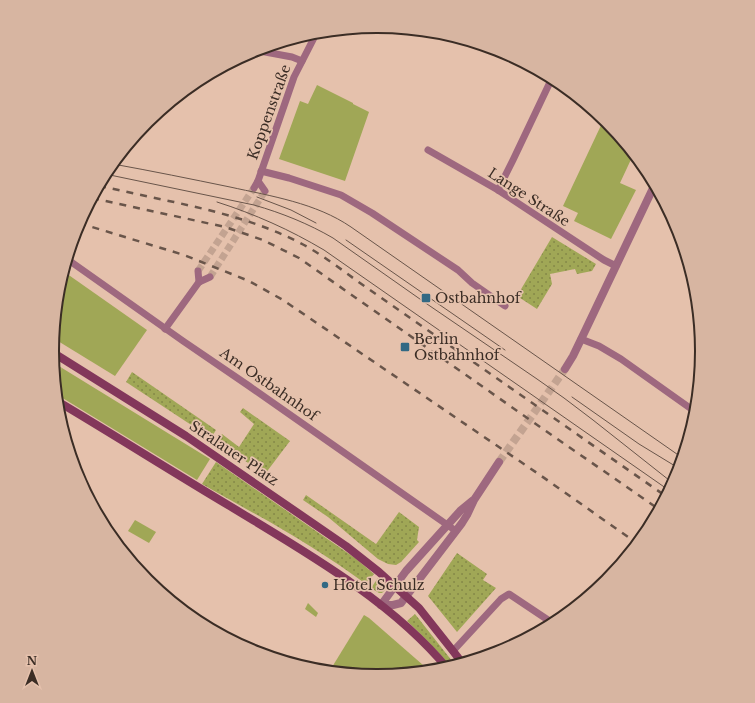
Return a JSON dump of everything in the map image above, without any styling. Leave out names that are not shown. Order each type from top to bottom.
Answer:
[{"type":"main road","name":"Stralauer Platz","points":[[59,356],[163,421],[346,546],[407,596],[419,608],[460,659]]},
{"type":"main road","points":[[64,405],[321,562],[402,622],[419,637],[443,663]]},
{"type":"street","name":"Koppenstraße","points":[[254,188],[258,181],[294,77],[312,40]]},
{"type":"street","points":[[268,53],[292,57],[302,61]]},
{"type":"street","points":[[498,190],[514,160],[549,84]]},
{"type":"street","name":"Lange Straße","points":[[428,150],[498,190],[604,260],[616,266]]},
{"type":"street","points":[[261,171],[341,195],[372,213],[458,270],[472,283],[505,306]]},
{"type":"street","name":"Koppenstraße","points":[[258,181],[265,191]]},
{"type":"street","points":[[565,368],[573,356],[652,190]]},
{"type":"street","name":"Am Ostbahnhof","points":[[72,263],[456,531]]},
{"type":"street","points":[[198,271],[199,282]]},
{"type":"street","points":[[165,329],[199,282],[210,277]]},
{"type":"street","points":[[581,339],[599,346],[621,359],[691,409]]},
{"type":"street","points":[[381,605],[401,603],[407,596],[467,515],[474,500],[499,462]]},
{"type":"street","points":[[381,605],[406,571],[461,510],[474,500]]},
{"type":"street","points":[[454,651],[501,599],[510,594],[548,620]]},
{"type":"green space","points":[[317,85],[369,112],[345,181],[279,159],[300,101],[308,104]]},
{"type":"green space","points":[[601,125],[617,141],[631,159],[620,183],[636,190],[611,239],[574,221],[578,213],[563,206]]},
{"type":"green space","points":[[552,237],[596,264],[592,271],[577,274],[575,269],[550,274],[552,284],[537,309],[517,296]]},
{"type":"green space","points":[[69,275],[147,330],[115,376],[59,342],[62,310]]},
{"type":"green space","points":[[62,368],[210,459],[197,480],[63,398],[60,371]]},
{"type":"green space","points":[[132,372],[216,430],[211,438],[126,382]]},
{"type":"green space","points":[[243,408],[290,441],[265,474],[216,442],[222,434],[239,447],[254,424],[240,412]]},
{"type":"green space","points":[[216,462],[355,558],[374,574],[366,584],[294,536],[202,484]]},
{"type":"green space","points":[[306,495],[376,544],[399,512],[419,527],[417,540],[419,542],[401,562],[396,565],[388,564],[378,559],[328,517],[303,500]]},
{"type":"green space","points":[[135,520],[156,532],[149,543],[128,531]]},
{"type":"green space","points":[[457,553],[487,574],[483,580],[496,588],[457,632],[428,596]]},
{"type":"green space","points":[[378,578],[386,586],[386,589],[382,593],[379,593],[371,588]]},
{"type":"green space","points":[[308,603],[318,613],[316,617],[305,609]]},
{"type":"green space","points":[[415,614],[452,661],[447,662],[407,621]]},
{"type":"green space","points":[[364,615],[424,666],[378,670],[332,666]]},
{"type":"tunnel","points":[[198,271],[254,188]]},
{"type":"tunnel","points":[[210,277],[265,191]]},
{"type":"tunnel","points":[[499,462],[565,369]]},
{"type":"tram line","points":[[120,165],[277,197],[308,206],[337,219],[351,227],[679,455]]},
{"type":"tram line","points":[[113,176],[254,205],[295,219],[324,233],[564,398],[669,480]]},
{"type":"tram line","points":[[257,197],[291,210],[316,223]]},
{"type":"tram line","points":[[217,202],[272,223],[324,250],[665,488]]},
{"type":"tram line","points":[[346,240],[505,350]]},
{"type":"tram line","points":[[572,397],[639,444],[675,466]]},
{"type":"railway","points":[[105,187],[224,214],[273,230],[304,245],[333,263],[662,494]]},
{"type":"railway","points":[[98,199],[225,227],[263,240],[299,258],[655,507]]},
{"type":"railway","points":[[85,225],[184,255],[249,281],[283,300],[540,475],[633,541]]},
{"type":"place","name":"Ostbahnhof","points":[[426,298]]},
{"type":"place","name":"Berlin Ostbahnhof","points":[[405,347]]},
{"type":"place","name":"Hotel Schulz","points":[[325,585]]}]
